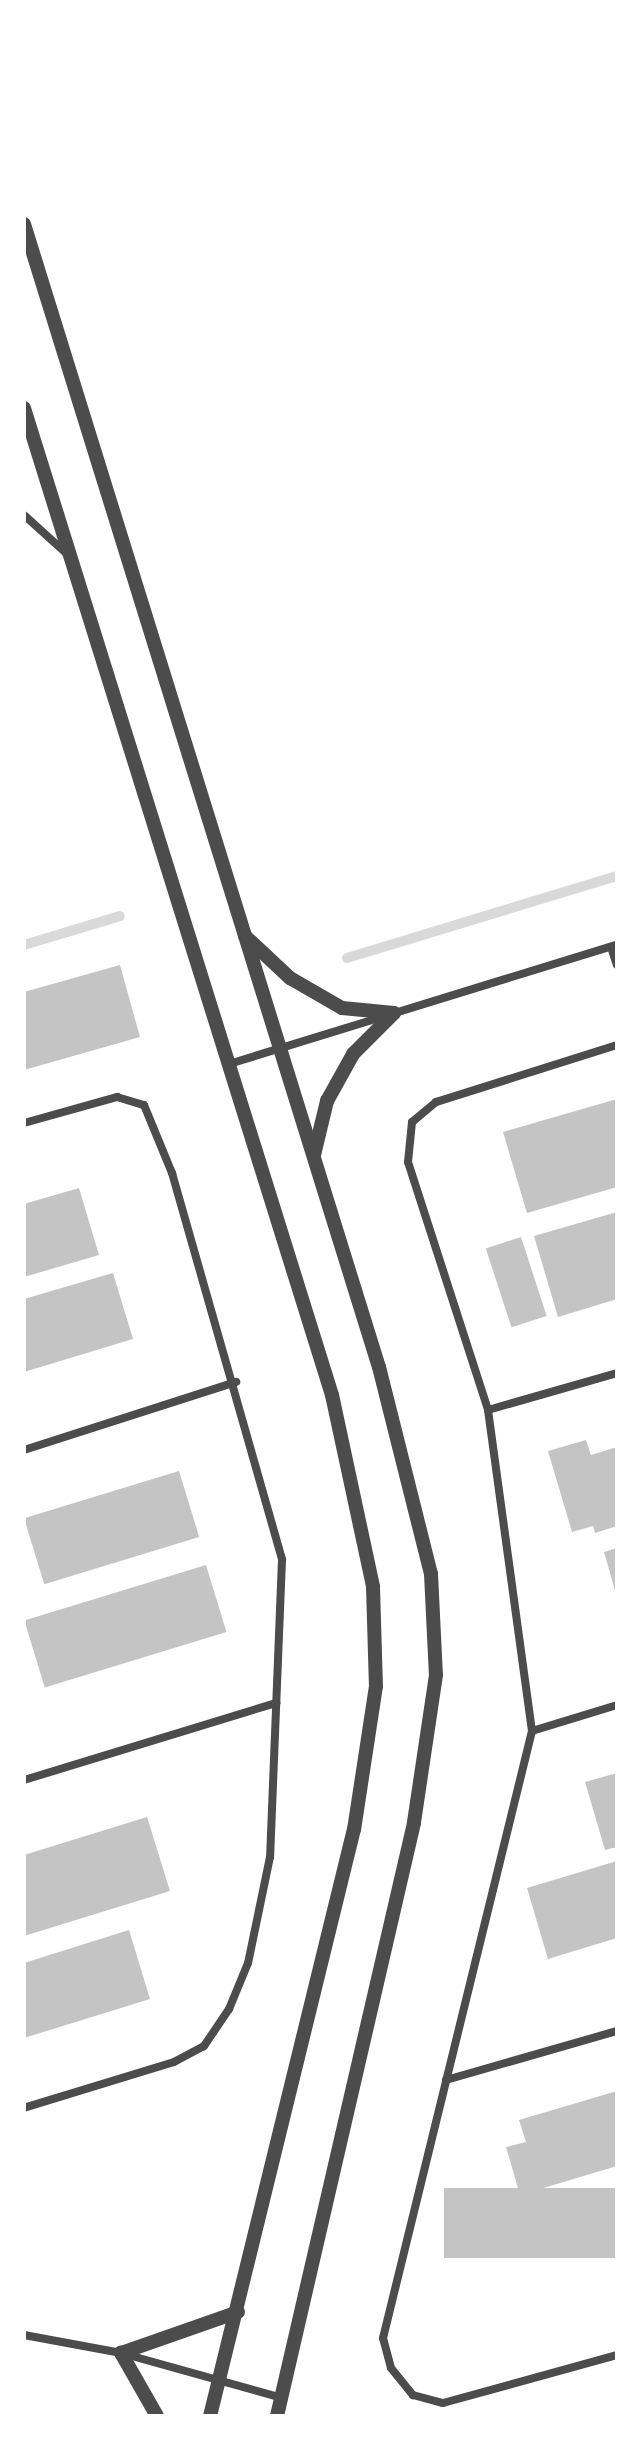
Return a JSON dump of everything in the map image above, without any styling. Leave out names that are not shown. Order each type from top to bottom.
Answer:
[{"type":"street","points":[[24,224],[379,1367],[431,1574],[436,1675],[414,1823],[277,2416]]},
{"type":"street","points":[[24,408],[332,1395],[373,1587],[376,1686],[354,1829],[238,2312],[210,2416]]},
{"type":"street","points":[[24,515],[70,556]]},
{"type":"street","points":[[245,935],[290,978],[342,1008],[394,1013]]},
{"type":"street","points":[[229,1064],[614,946],[617,965]]},
{"type":"street","points":[[314,1157],[327,1101],[340,1077],[353,1054],[394,1013]]},
{"type":"street","points":[[617,1045],[436,1102],[412,1122],[408,1162],[488,1410],[532,1731],[383,2338],[391,2368],[413,2395],[443,2403],[617,2355]]},
{"type":"street","points":[[24,1123],[117,1097],[144,1105],[161,1137],[236,1382],[282,1560],[270,1857],[248,1963],[229,2009],[204,2046],[174,2062],[24,2108]]},
{"type":"street","points":[[488,1410],[617,1373]]},
{"type":"street","points":[[24,1450],[236,1382]]},
{"type":"street","points":[[24,1780],[276,1703]]},
{"type":"street","points":[[532,1731],[617,1705]]},
{"type":"street","points":[[446,2080],[617,2031]]},
{"type":"street","points":[[121,2353],[238,2312]]},
{"type":"street","points":[[24,2335],[121,2353],[282,2398]]},
{"type":"street","points":[[121,2353],[157,2416]]},
{"type":"building","points":[[120,965],[140,1037],[24,1070],[24,992]]},
{"type":"building","points":[[617,1099],[617,1187],[527,1213],[503,1132]]},
{"type":"building","points":[[79,1188],[99,1255],[24,1277],[24,1204]]},
{"type":"building","points":[[617,1212],[617,1299],[558,1317],[534,1236]]},
{"type":"building","points":[[521,1237],[547,1316],[511,1327],[486,1248]]},
{"type":"building","points":[[113,1273],[133,1339],[24,1372],[24,1299]]},
{"type":"building","points":[[586,1440],[591,1455],[617,1447],[617,1526],[595,1533],[593,1526],[572,1532],[548,1451]]},
{"type":"building","points":[[179,1471],[199,1537],[44,1584],[24,1518]]},
{"type":"building","points":[[617,1548],[617,1594],[616,1594],[604,1552]]},
{"type":"building","points":[[206,1565],[226,1632],[45,1687],[24,1621]]},
{"type":"building","points":[[617,1773],[617,1847],[605,1850],[585,1782]]},
{"type":"building","points":[[147,1817],[170,1891],[24,1936],[24,1855]]},
{"type":"building","points":[[617,1861],[617,1938],[548,1959],[527,1888]]},
{"type":"building","points":[[129,1930],[150,1999],[24,2038],[24,1963]]},
{"type":"building","points":[[617,2091],[617,2166],[520,2195],[506,2147],[526,2142],[519,2120]]},
{"type":"building","points":[[444,2188],[617,2188],[617,2258],[444,2258]]},
{"type":"waterway","points":[[347,958],[617,876]]},
{"type":"waterway","points":[[24,945],[120,916]]}]
